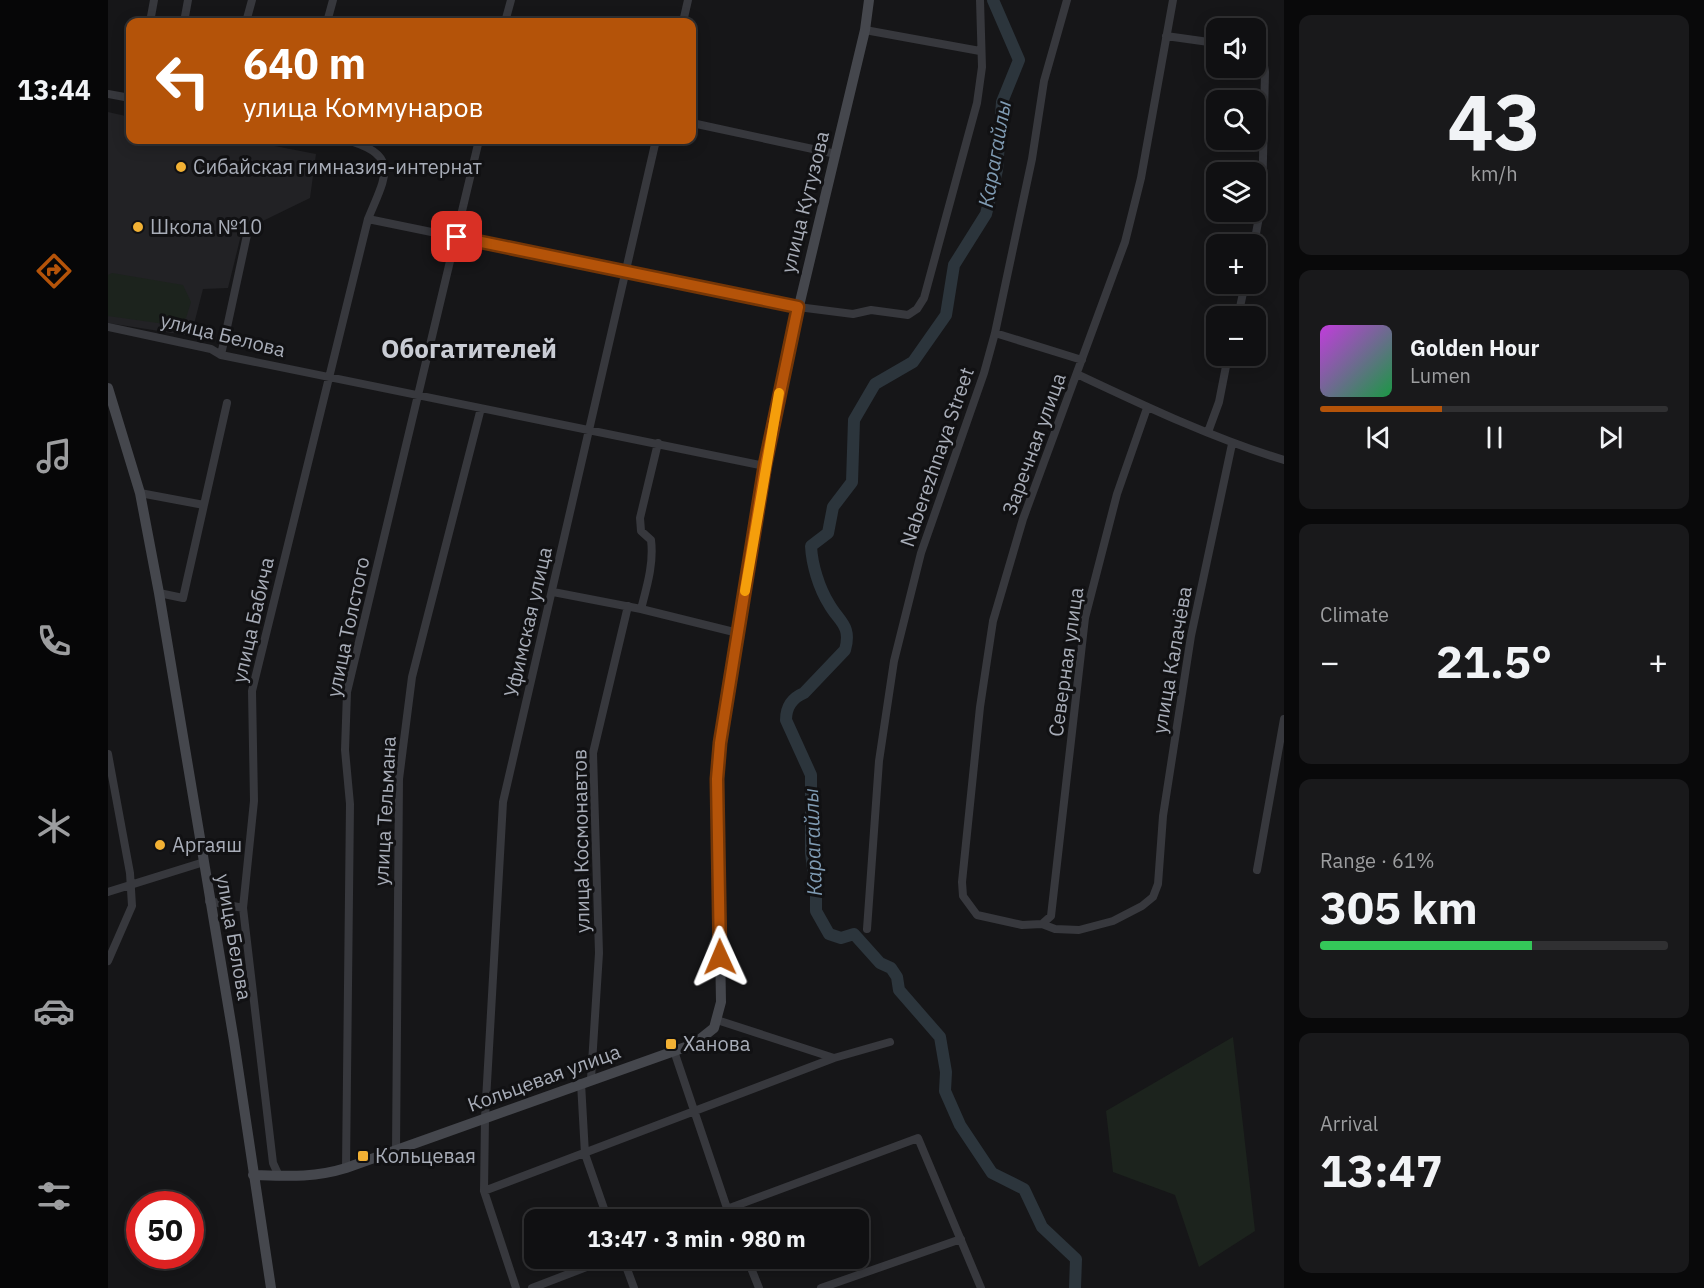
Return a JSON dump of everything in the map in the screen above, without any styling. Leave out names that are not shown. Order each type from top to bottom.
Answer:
[{"type":"main road","name":"улица Кутузова","points":[[717,1020],[721,1002],[717,779],[738,633],[765,465],[798,307],[836,154],[870,0]]},
{"type":"main road","name":"улица Белова","points":[[108,388],[140,493],[159,593],[272,1288]]},
{"type":"main road","name":"Кольцевая улица","points":[[253,1175],[294,1178],[324,1175],[396,1152],[484,1118],[674,1051],[704,1038],[714,1028],[717,1020]]},
{"type":"street","points":[[151,18],[154,0]]},
{"type":"street","points":[[185,18],[188,0]]},
{"type":"street","points":[[247,18],[252,0]]},
{"type":"street","points":[[328,18],[333,0]]},
{"type":"street","points":[[507,18],[511,0]]},
{"type":"street","points":[[684,18],[688,0]]},
{"type":"street","points":[[368,219],[798,307],[853,314],[871,310],[908,315],[917,309],[924,298],[969,140],[982,67],[980,0]]},
{"type":"street","name":"Naberezhnaya Street","points":[[867,930],[879,761],[894,661],[921,553],[984,373],[995,333],[1032,159],[1044,81],[1067,0]]},
{"type":"street","name":"Заречная улица","points":[[1042,924],[1010,923],[977,915],[968,906],[963,896],[962,882],[980,707],[993,621],[1023,519],[1125,242],[1141,178],[1173,0]]},
{"type":"street","points":[[865,30],[980,51]]},
{"type":"street","points":[[1166,36],[1206,42]]},
{"type":"street","points":[[1256,234],[1262,201],[1265,78]]},
{"type":"street","points":[[108,94],[126,97]]},
{"type":"street","points":[[696,124],[836,154]]},
{"type":"street","name":"улица Бабича","points":[[279,1176],[273,1162],[243,908],[255,801],[252,691],[368,219],[382,185],[384,168],[380,154],[370,146],[362,144]]},
{"type":"street","name":"улица Толстого","points":[[346,1168],[350,804],[345,750],[348,692],[444,277],[457,237],[478,144]]},
{"type":"street","name":"Уфимская улица","points":[[516,1288],[484,1191],[484,1118],[502,802],[553,592],[623,272],[655,144]]},
{"type":"street","points":[[221,355],[247,235]]},
{"type":"street","name":"улица Белова","points":[[108,327],[211,349],[221,355],[329,377]]},
{"type":"street","points":[[995,333],[1083,360]]},
{"type":"street","points":[[1208,432],[1219,402],[1226,366]]},
{"type":"street","points":[[1077,375],[1232,444],[1284,460]]},
{"type":"street","points":[[329,377],[765,465]]},
{"type":"street","points":[[159,593],[183,598],[227,403]]},
{"type":"street","name":"улица Тельмана","points":[[396,1152],[399,779],[412,677],[481,408]]},
{"type":"street","name":"Северная улица","points":[[1042,924],[1051,916],[1085,618],[1117,494],[1147,408]]},
{"type":"street","points":[[641,609],[649,581],[652,549],[651,540],[641,531],[640,518],[658,443]]},
{"type":"street","name":"улица Калачёва","points":[[1042,924],[1055,929],[1079,930],[1113,921],[1142,906],[1153,897],[1158,884],[1163,816],[1191,636],[1232,444]]},
{"type":"street","points":[[140,493],[204,505]]},
{"type":"street","points":[[553,592],[628,606],[738,633]]},
{"type":"street","name":"улица Космонавтов","points":[[604,1209],[585,1154],[586,1081],[598,953],[593,753],[628,606]]},
{"type":"street","points":[[1257,870],[1284,718]]},
{"type":"street","points":[[108,754],[131,886],[132,906],[108,961]]},
{"type":"street","points":[[108,892],[204,862]]},
{"type":"street","points":[[210,901],[243,908]]},
{"type":"street","points":[[717,1020],[834,1058]]},
{"type":"street","points":[[484,1191],[834,1058],[890,1042]]},
{"type":"street","points":[[674,1051],[727,1209],[918,1138],[981,1288]]},
{"type":"street","points":[[821,1288],[961,1239]]},
{"type":"street","points":[[532,1288],[581,1269]]},
{"type":"street","points":[[626,1269],[634,1288]]},
{"type":"street","points":[[751,1269],[759,1288]]},
{"type":"shaded area","points":[[108,112],[126,116],[126,144],[265,144],[316,154],[310,198],[242,231],[228,288],[203,289],[191,336],[108,323]]},
{"type":"shaded area","points":[[112,273],[183,285],[191,302],[186,318],[172,325],[108,316],[108,275]]},
{"type":"shaded area","points":[[1233,1037],[1255,1231],[1199,1267],[1175,1195],[1113,1172],[1106,1111]]},
{"type":"waterway","name":"Карагайлы","points":[[993,0],[1019,60],[1002,102],[997,170],[986,214],[954,265],[946,315],[913,362],[875,384],[854,420],[852,482],[833,507],[828,533],[811,546],[819,584],[846,629],[847,642],[845,650],[804,693],[793,700],[787,711],[786,720],[811,775],[811,853],[816,890],[816,911],[829,934],[841,938],[854,934],[880,963],[891,968],[897,977],[899,990],[940,1037],[946,1072],[945,1091],[960,1125],[992,1173],[1024,1189],[1042,1227],[1076,1259],[1075,1288]]},
{"type":"slow traffic","points":[[745,591],[779,393]]},
{"type":"place","name":"Сибайская гимназия-интернат","points":[[181,167]]},
{"type":"place","name":"Школа №10","points":[[138,227]]},
{"type":"place","name":"Аргаяш","points":[[160,845]]},
{"type":"place","name":"Ханова","points":[[671,1044]]},
{"type":"place","name":"Кольцевая","points":[[363,1156]]},
{"type":"district","name":"Обогатителей","points":[[469,349]]},
{"type":"route","points":[[457,237],[798,307],[765,465],[720,743],[717,779],[720,957]]}]
